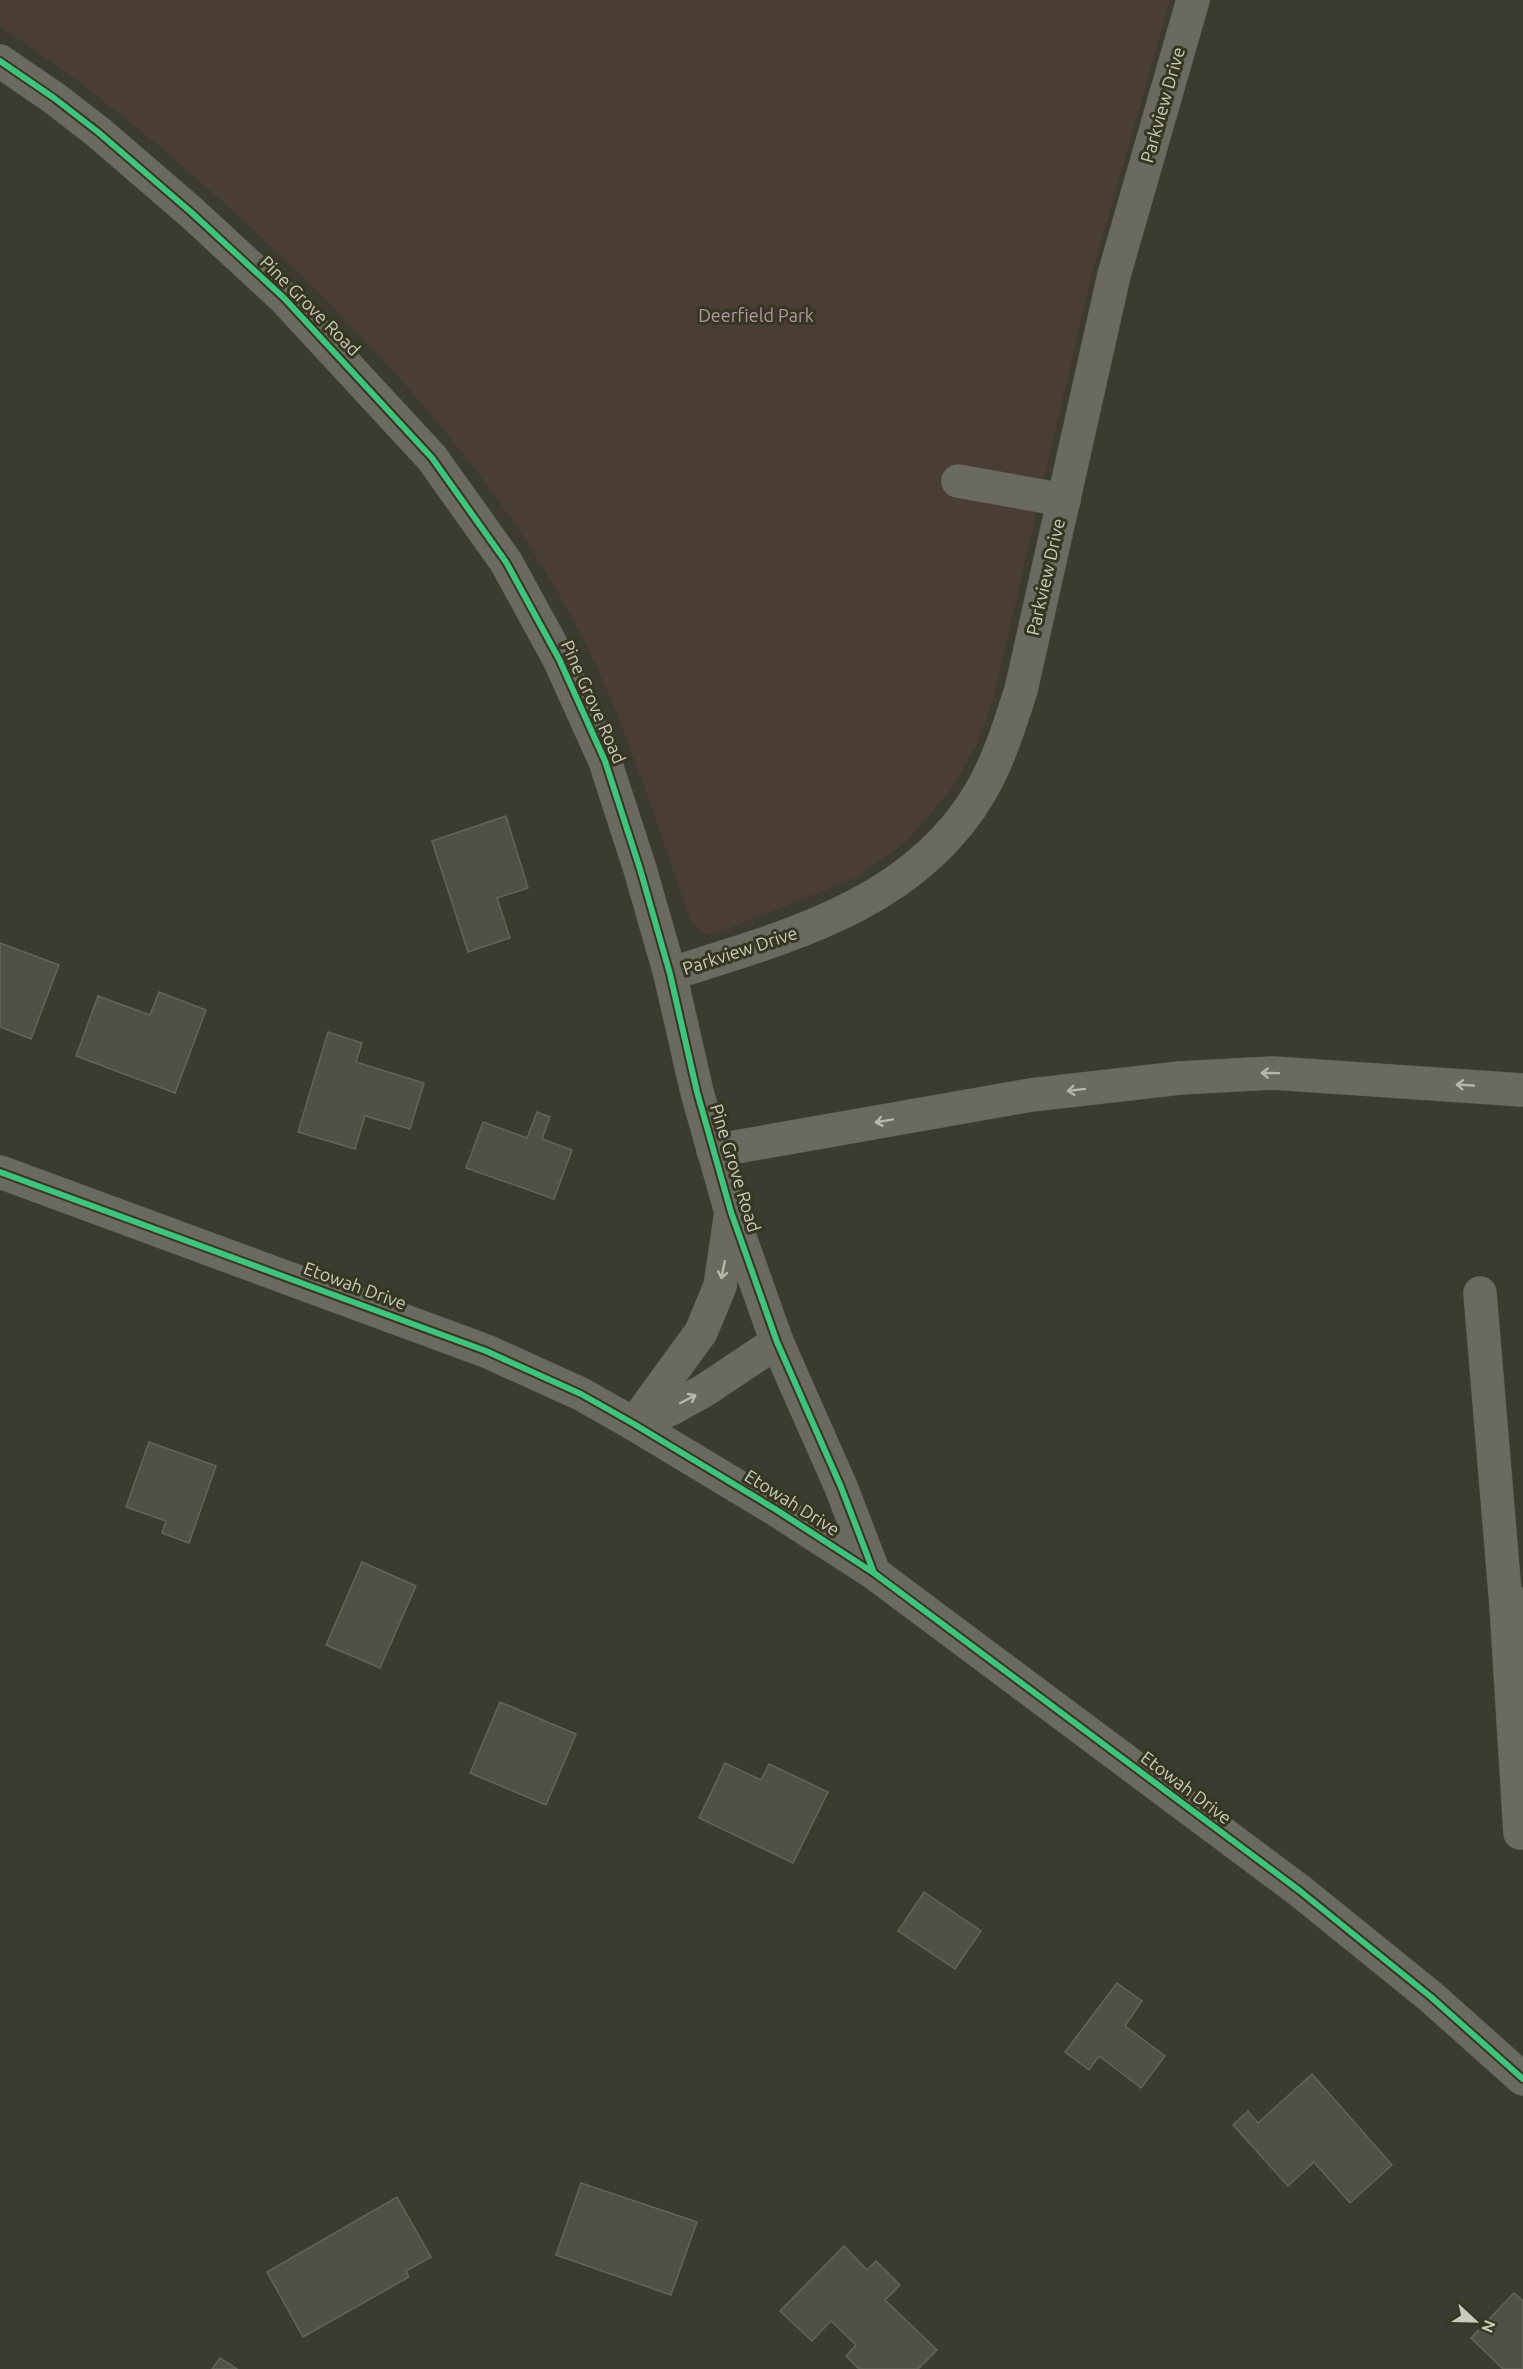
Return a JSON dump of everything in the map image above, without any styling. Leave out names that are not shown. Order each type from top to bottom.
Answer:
[{"type":"street","name":"Parkview Drive","points":[[670,974],[814,927],[840,915],[897,882],[928,858],[956,826],[980,792],[1008,730],[1021,690],[1114,274],[1193,0]]},
{"type":"street","name":"Pine Grove Road","points":[[0,61],[98,132],[291,305],[432,458],[506,562],[559,659],[605,761],[670,974],[713,1151],[731,1212],[777,1342],[841,1487],[874,1573]]},
{"type":"street","points":[[958,481],[1064,500]]},
{"type":"street","points":[[713,1151],[1031,1095],[1180,1078],[1273,1073],[1523,1090]]},
{"type":"street","name":"Etowah Drive","points":[[0,1172],[486,1351],[581,1395],[634,1424],[775,1509],[874,1573],[1300,1892],[1431,1997],[1523,2079]]},
{"type":"street","points":[[634,1424],[701,1332],[712,1309],[723,1270],[731,1212]]},
{"type":"street","points":[[1480,1293],[1515,1604],[1520,1833]]},
{"type":"street","points":[[634,1424],[705,1390],[777,1342]]},
{"type":"green space","name":"Deerfield Park","points":[[0,0],[1170,0],[1091,277],[993,700],[977,745],[950,791],[906,842],[856,878],[717,933],[704,935],[691,921],[622,726],[589,651],[538,560],[503,507],[465,456],[383,360],[249,226],[98,96],[0,27]]},
{"type":"building","points":[[506,816],[528,888],[497,898],[510,938],[468,952],[432,841]]},
{"type":"building","points":[[0,943],[59,965],[31,1039],[0,1027]]},
{"type":"building","points":[[159,992],[206,1010],[175,1093],[76,1056],[98,996],[150,1015]]},
{"type":"building","points":[[328,1032],[362,1043],[356,1062],[424,1083],[410,1129],[365,1116],[355,1149],[298,1132]]},
{"type":"building","points":[[537,1112],[550,1117],[542,1139],[572,1150],[554,1199],[466,1168],[483,1122],[527,1138]]},
{"type":"building","points":[[149,1442],[216,1466],[189,1543],[162,1533],[166,1521],[126,1507]]},
{"type":"building","points":[[362,1562],[416,1586],[380,1668],[326,1645]]},
{"type":"building","points":[[500,1702],[576,1734],[546,1805],[470,1773]]},
{"type":"building","points":[[725,1763],[761,1780],[769,1764],[828,1792],[793,1863],[699,1818]]},
{"type":"building","points":[[924,1892],[981,1931],[955,1969],[898,1931]]},
{"type":"building","points":[[1117,1983],[1142,2001],[1125,2026],[1165,2056],[1141,2088],[1099,2056],[1089,2070],[1065,2052]]},
{"type":"building","points":[[1312,2074],[1392,2165],[1350,2203],[1314,2162],[1288,2186],[1233,2125],[1248,2111],[1258,2123]]},
{"type":"building","points":[[581,2183],[697,2222],[671,2295],[556,2255]]},
{"type":"building","points":[[397,2197],[431,2257],[406,2271],[409,2277],[303,2337],[267,2272]]},
{"type":"building","points":[[844,2246],[867,2270],[876,2261],[900,2285],[885,2300],[937,2350],[918,2369],[859,2369],[846,2356],[856,2345],[831,2321],[812,2341],[780,2311]]},
{"type":"building","points":[[1514,2293],[1523,2301],[1523,2369],[1503,2369],[1471,2338]]},
{"type":"building","points":[[220,2358],[237,2369],[212,2369]]},
{"type":"cycle path","points":[[0,61],[98,132],[192,213],[284,298],[432,458],[506,562],[559,659],[605,761],[640,869],[670,974],[697,1092],[731,1212],[777,1342],[841,1487],[874,1573]]},
{"type":"cycle path","points":[[0,1172],[486,1351],[581,1394],[634,1424],[775,1509],[874,1573],[1300,1891],[1431,1997],[1523,2079]]}]
